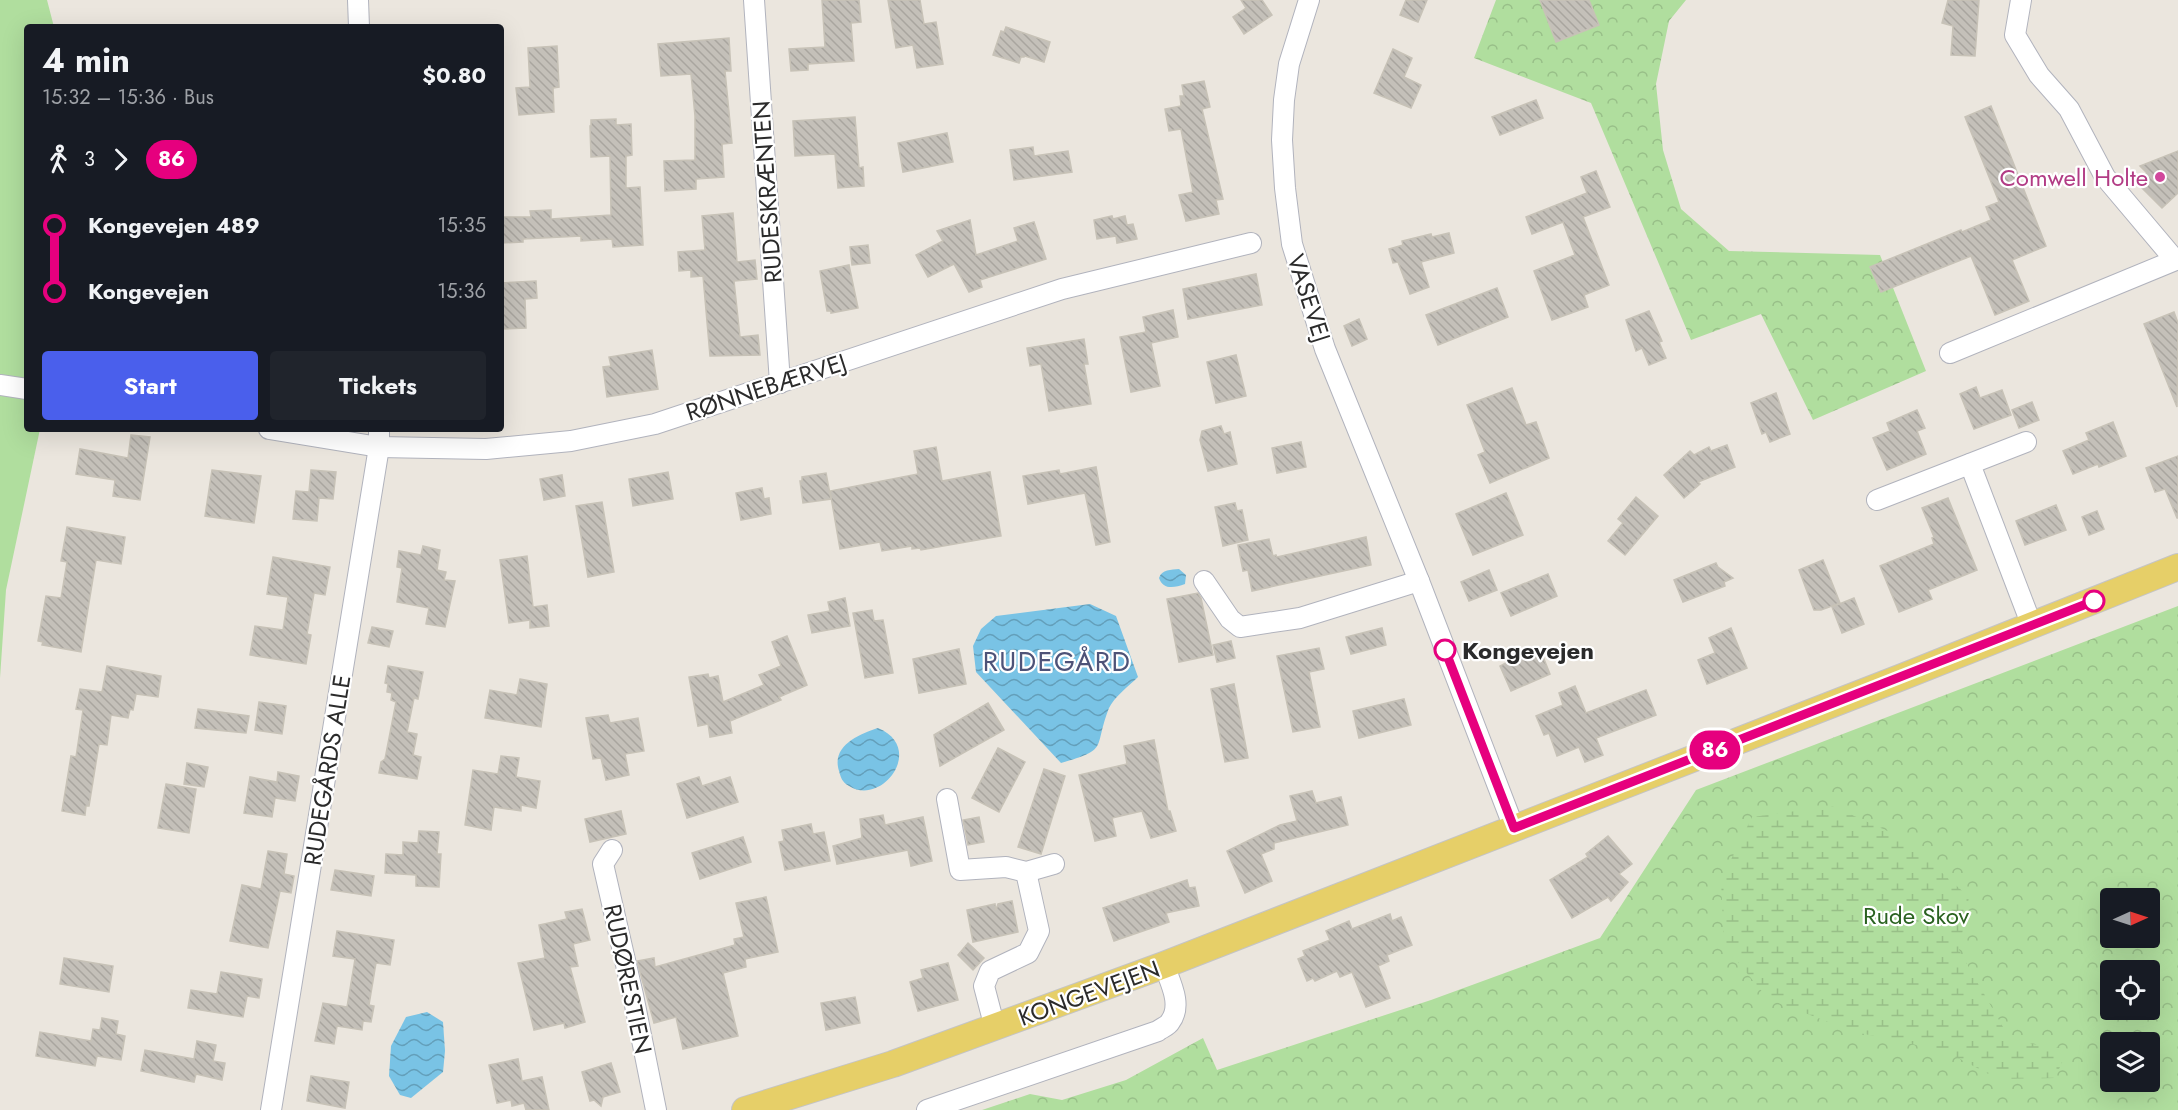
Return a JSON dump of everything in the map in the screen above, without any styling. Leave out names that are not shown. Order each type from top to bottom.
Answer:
[{"type":"main road","name":"KONGEVEJEN","points":[[745,1110],[893,1064],[1164,965],[2178,567]]},
{"type":"street","points":[[358,0],[359,24]]},
{"type":"street","name":"RUDESKRÆNTEN","points":[[754,0],[780,383]]},
{"type":"street","name":"VASEVEJ","points":[[1309,0],[1289,63],[1284,100],[1282,140],[1292,244],[1325,349],[1419,581],[1514,828]]},
{"type":"street","points":[[1950,353],[2176,259],[2104,177],[2070,109],[2039,75],[2015,35],[2021,0]]},
{"type":"street","name":"RØNNEBÆRVEJ","points":[[306,432],[486,449],[571,441],[655,424],[1062,289],[1251,243]]},
{"type":"street","points":[[0,385],[24,389]]},
{"type":"street","name":"RUDEGÅRDS ALLE","points":[[271,1110],[379,438]]},
{"type":"street","points":[[1877,500],[2026,442]]},
{"type":"street","points":[[1970,464],[2031,626]]},
{"type":"street","points":[[1204,580],[1230,620],[1240,627],[1300,618],[1419,581]]},
{"type":"street","points":[[947,799],[960,870],[1006,867],[1026,872],[1054,864]]},
{"type":"street","name":"RUDØRESTIEN","points":[[612,850],[603,864],[656,1110]]},
{"type":"street","points":[[995,1028],[984,986],[990,971],[1028,953],[1039,931],[1026,872]]},
{"type":"street","points":[[930,1110],[1158,1031],[1170,1023],[1175,1008],[1174,994],[1164,965]]},
{"type":"green space","points":[[0,0],[47,0],[53,24],[24,24],[24,432],[39,432],[6,590],[0,678]]},
{"type":"green space","points":[[1496,0],[1686,0],[1669,21],[1656,84],[1663,150],[1681,209],[1729,251],[1880,255],[1926,371],[1813,420],[1761,314],[1691,340],[1591,103],[1474,58]]},
{"type":"green space","name":"Rude Skov","points":[[2178,606],[2178,1110],[982,1110],[1030,1094],[1062,1100],[1126,1080],[1203,1038],[1217,1070],[1431,1000],[1600,938],[1696,790]]},
{"type":"green space","points":[[1832,806],[1903,838],[1969,897],[1959,950],[2011,1041],[2068,1049],[2055,1078],[1998,1079],[1945,1051],[1855,1032],[1768,999],[1724,945],[1721,880],[1752,817]]},
{"type":"water","points":[[1179,569],[1186,575],[1185,584],[1169,587],[1163,585],[1159,578],[1162,573]]},
{"type":"water","points":[[1090,604],[1116,616],[1138,677],[1111,704],[1100,740],[1094,750],[1061,763],[976,672],[973,646],[981,629],[996,616]]},
{"type":"water","points":[[878,728],[892,737],[898,748],[899,761],[894,772],[874,789],[862,790],[849,786],[840,776],[839,755],[848,742]]},
{"type":"water","points":[[427,1012],[443,1022],[445,1051],[443,1072],[411,1098],[400,1095],[389,1076],[391,1046],[406,1017]]},
{"type":"building","points":[[822,0],[859,0],[861,22],[851,23],[854,61],[808,64],[808,70],[791,71],[789,49],[825,47]]},
{"type":"building","points":[[888,0],[920,0],[924,24],[936,22],[943,64],[917,68],[913,45],[896,48]]},
{"type":"building","points":[[1241,0],[1262,0],[1272,15],[1244,34],[1233,17],[1246,8]]},
{"type":"building","points":[[1406,0],[1427,0],[1418,22],[1400,15]]},
{"type":"building","points":[[1540,0],[1589,0],[1599,25],[1556,42]]},
{"type":"building","points":[[1948,0],[1979,0],[1975,56],[1951,55],[1953,26],[1942,23]]},
{"type":"building","points":[[1006,27],[1050,42],[1044,62],[1025,56],[1021,57],[1019,63],[993,55],[1001,31],[1004,32]]},
{"type":"building","points":[[729,38],[731,71],[725,71],[732,143],[722,144],[724,177],[696,179],[696,189],[665,191],[664,161],[695,160],[695,116],[691,74],[661,76],[658,44]]},
{"type":"building","points":[[557,46],[559,87],[553,88],[554,112],[519,115],[516,88],[530,87],[528,48]]},
{"type":"building","points":[[1393,49],[1412,58],[1404,77],[1421,85],[1411,108],[1374,93]]},
{"type":"building","points":[[1204,81],[1210,107],[1202,109],[1223,199],[1216,200],[1219,214],[1186,221],[1179,195],[1193,192],[1181,129],[1169,131],[1165,109],[1181,106],[1180,96],[1184,96],[1182,85]]},
{"type":"building","points":[[1536,100],[1543,118],[1500,135],[1492,117]]},
{"type":"building","points":[[1991,106],[2046,246],[2012,260],[2029,301],[1995,315],[1971,256],[1881,292],[1870,267],[1991,220],[1986,207],[1999,202],[1965,117]]},
{"type":"building","points":[[855,117],[859,168],[863,167],[864,186],[838,188],[835,154],[795,156],[793,121]]},
{"type":"building","points":[[616,119],[616,125],[631,124],[632,155],[626,156],[626,188],[640,187],[643,245],[613,247],[612,239],[581,241],[581,236],[523,239],[523,242],[504,243],[504,217],[531,217],[530,211],[551,210],[551,219],[611,215],[610,156],[591,157],[591,120]]},
{"type":"building","points":[[947,133],[953,162],[903,172],[898,143]]},
{"type":"building","points":[[1033,147],[1034,156],[1068,151],[1072,172],[1014,180],[1010,150]]},
{"type":"building","name":"Comwell Holte","points":[[2178,151],[2178,193],[2162,208],[2136,182],[2147,173],[2140,166]]},
{"type":"building","points":[[1596,171],[1610,207],[1583,217],[1609,285],[1584,295],[1588,307],[1552,320],[1534,271],[1575,255],[1563,222],[1532,234],[1526,217],[1587,193],[1581,177]]},
{"type":"building","points":[[733,213],[737,262],[755,260],[757,279],[734,281],[740,337],[758,335],[760,355],[710,356],[703,276],[691,277],[691,270],[679,271],[678,252],[705,250],[702,216]]},
{"type":"building","points":[[1112,216],[1113,219],[1125,216],[1127,225],[1133,224],[1137,239],[1117,243],[1116,236],[1097,239],[1094,220]]},
{"type":"building","points":[[970,220],[976,255],[1018,241],[1014,228],[1034,222],[1046,259],[980,280],[982,287],[969,292],[954,264],[928,277],[916,255],[943,241],[937,231]]},
{"type":"building","points":[[1449,233],[1454,253],[1421,262],[1429,287],[1410,294],[1398,262],[1393,263],[1389,249],[1403,245],[1402,241],[1431,234],[1432,237]]},
{"type":"building","points":[[868,245],[870,263],[852,265],[850,247]]},
{"type":"building","points":[[849,265],[858,308],[831,313],[827,311],[820,271]]},
{"type":"building","points":[[1256,274],[1262,305],[1188,319],[1183,289]]},
{"type":"building","points":[[536,281],[537,298],[525,299],[526,328],[504,329],[504,283]]},
{"type":"building","points":[[1497,288],[1508,317],[1438,345],[1426,315]]},
{"type":"building","points":[[1173,310],[1178,337],[1151,343],[1160,386],[1131,392],[1120,337],[1146,332],[1143,317]]},
{"type":"building","points":[[1649,311],[1662,341],[1659,342],[1666,358],[1649,365],[1642,348],[1636,351],[1626,320]]},
{"type":"building","points":[[2174,312],[2178,323],[2177,407],[2144,324]]},
{"type":"building","points":[[1359,319],[1367,339],[1352,346],[1344,326]]},
{"type":"building","points":[[1084,339],[1088,364],[1084,364],[1091,404],[1049,411],[1041,364],[1030,366],[1027,348]]},
{"type":"building","points":[[652,350],[658,389],[607,397],[603,367],[611,366],[609,357]]},
{"type":"building","points":[[1236,355],[1246,396],[1216,403],[1207,362]]},
{"type":"building","points":[[1976,387],[1980,398],[2002,390],[2011,415],[1974,429],[1960,394]]},
{"type":"building","points":[[1512,388],[1526,425],[1536,422],[1549,458],[1490,483],[1478,455],[1485,452],[1467,405]]},
{"type":"building","points":[[1776,393],[1790,434],[1770,442],[1766,432],[1762,434],[1751,403]]},
{"type":"building","points":[[2032,402],[2039,420],[2019,428],[2012,410]]},
{"type":"building","points":[[1917,410],[1925,428],[1917,431],[1926,454],[1887,470],[1873,438],[1890,431],[1887,423]]},
{"type":"building","points":[[2113,422],[2126,456],[2073,474],[2063,451],[2089,440],[2086,433]]},
{"type":"building","points":[[1221,426],[1224,434],[1230,432],[1237,464],[1208,471],[1200,440],[1202,431]]},
{"type":"building","points":[[131,435],[150,437],[140,500],[113,496],[115,480],[76,474],[80,449],[128,458]]},
{"type":"building","points":[[1301,442],[1306,467],[1277,473],[1272,448]]},
{"type":"building","points":[[1727,445],[1735,467],[1698,482],[1700,484],[1684,498],[1664,475],[1690,451],[1694,455],[1709,447],[1711,451]]},
{"type":"building","points":[[936,447],[942,481],[990,472],[1001,536],[921,550],[920,548],[912,549],[912,546],[882,551],[880,542],[840,549],[830,491],[918,474],[914,451]]},
{"type":"building","points":[[2178,456],[2177,518],[2165,489],[2155,492],[2146,468]]},
{"type":"building","points":[[1096,467],[1110,542],[1096,545],[1085,493],[1028,504],[1023,476],[1059,470],[1060,474]]},
{"type":"building","points":[[212,470],[261,476],[254,523],[205,516]]},
{"type":"building","points":[[311,470],[336,472],[333,499],[319,498],[317,521],[293,519],[296,491],[309,492]]},
{"type":"building","points":[[668,472],[673,499],[633,506],[629,479]]},
{"type":"building","points":[[826,473],[831,499],[803,503],[800,481],[802,477]]},
{"type":"building","points":[[562,475],[565,496],[544,500],[540,479]]},
{"type":"building","points":[[762,488],[764,499],[769,498],[771,514],[741,520],[736,493]]},
{"type":"building","points":[[1506,493],[1523,535],[1473,555],[1456,514]]},
{"type":"building","points":[[1636,497],[1658,516],[1625,555],[1608,541],[1623,523],[1618,519]]},
{"type":"building","points":[[1948,498],[1977,570],[1928,590],[1932,599],[1899,612],[1880,566],[1934,544],[1932,538],[1934,537],[1922,508]]},
{"type":"building","points":[[602,502],[614,572],[588,577],[576,506]]},
{"type":"building","points":[[1235,503],[1237,511],[1242,510],[1248,540],[1223,546],[1215,507]]},
{"type":"building","points":[[2056,505],[2066,530],[2025,545],[2016,521]]},
{"type":"building","points":[[2097,511],[2104,529],[2089,535],[2082,517]]},
{"type":"building","points":[[67,527],[125,537],[121,564],[96,560],[81,652],[42,645],[43,642],[38,641],[46,596],[61,598],[67,562],[61,561]]},
{"type":"building","points":[[1366,537],[1371,565],[1252,591],[1248,570],[1243,571],[1238,545],[1269,539],[1273,556],[1277,557]]},
{"type":"building","points":[[423,546],[440,550],[437,570],[446,572],[444,580],[455,581],[445,627],[426,624],[429,608],[397,602],[402,568],[397,567],[399,551],[421,555]]},
{"type":"building","points":[[527,556],[533,607],[547,605],[549,626],[530,628],[530,620],[509,623],[500,560]]},
{"type":"building","points":[[273,557],[330,567],[325,595],[314,593],[307,634],[311,635],[306,664],[250,655],[255,626],[283,630],[288,597],[267,594]]},
{"type":"building","points":[[1823,560],[1840,603],[1821,610],[1814,610],[1799,570]]},
{"type":"building","points":[[1716,563],[1733,578],[1724,582],[1725,586],[1683,602],[1674,580]]},
{"type":"building","points":[[1489,570],[1497,590],[1469,601],[1461,582]]},
{"type":"building","points":[[1548,574],[1557,596],[1511,616],[1501,593]]},
{"type":"building","points":[[1198,593],[1213,655],[1179,662],[1167,599]]},
{"type":"building","points":[[845,598],[850,626],[812,633],[808,615],[830,611],[828,602]]},
{"type":"building","points":[[1854,598],[1864,624],[1842,633],[1832,607]]},
{"type":"building","points":[[872,610],[874,621],[883,620],[893,673],[865,678],[853,613]]},
{"type":"building","points":[[372,627],[393,631],[389,647],[368,643]]},
{"type":"building","points":[[1382,628],[1386,645],[1351,654],[1346,637]]},
{"type":"building","points":[[1731,628],[1747,668],[1707,684],[1698,660],[1715,653],[1709,638]]},
{"type":"building","points":[[787,636],[807,685],[779,697],[781,700],[730,721],[732,733],[710,737],[708,724],[698,726],[689,677],[708,674],[709,678],[718,676],[723,702],[764,685],[759,675],[781,666],[772,642]]},
{"type":"building","points":[[1231,641],[1235,658],[1217,662],[1213,645]]},
{"type":"building","points":[[1319,648],[1324,669],[1309,672],[1320,727],[1293,732],[1277,656]]},
{"type":"building","points":[[959,649],[966,684],[919,693],[913,659]]},
{"type":"building","points":[[1540,649],[1550,674],[1511,691],[1500,666],[1526,652],[1527,654]]},
{"type":"building","points":[[107,666],[161,676],[158,697],[136,694],[133,710],[130,709],[128,718],[111,715],[107,745],[99,744],[89,806],[86,806],[85,815],[62,811],[71,756],[76,757],[83,710],[76,709],[80,689],[102,692]]},
{"type":"building","points":[[388,666],[423,672],[418,699],[414,698],[407,732],[417,734],[413,755],[421,757],[417,779],[379,773],[381,762],[385,759],[396,702],[391,700],[392,693],[387,692],[388,684],[385,683]]},
{"type":"building","points":[[520,679],[547,684],[541,727],[485,718],[490,690],[517,695]]},
{"type":"building","points":[[1234,684],[1248,758],[1225,762],[1211,689]]},
{"type":"building","points":[[1575,686],[1586,713],[1646,690],[1656,715],[1596,738],[1603,755],[1585,762],[1579,747],[1557,756],[1549,733],[1544,735],[1536,716],[1563,705],[1559,693]]},
{"type":"building","points":[[1404,699],[1411,725],[1359,738],[1353,711]]},
{"type":"building","points":[[259,702],[286,706],[282,734],[255,730]]},
{"type":"building","points":[[988,703],[1004,730],[940,766],[934,735]]},
{"type":"building","points":[[198,709],[249,716],[246,733],[195,728]]},
{"type":"building","points":[[608,715],[610,723],[638,718],[644,751],[625,754],[629,775],[606,780],[601,758],[593,759],[586,718]]},
{"type":"building","points":[[1154,740],[1168,811],[1170,811],[1176,831],[1151,838],[1142,811],[1112,818],[1116,836],[1095,841],[1079,775],[1127,764],[1124,746]]},
{"type":"building","points":[[998,748],[1025,762],[999,812],[972,798]]},
{"type":"building","points":[[501,756],[519,758],[516,777],[540,781],[536,808],[521,805],[521,811],[494,807],[491,830],[465,825],[473,770],[498,774]]},
{"type":"building","points":[[187,763],[208,767],[204,787],[184,784]]},
{"type":"building","points":[[1044,769],[1065,776],[1041,854],[1018,847]]},
{"type":"building","points":[[278,772],[299,776],[295,801],[275,798],[272,817],[244,813],[250,777],[277,782]]},
{"type":"building","points":[[699,777],[702,786],[730,777],[738,802],[687,818],[677,784]]},
{"type":"building","points":[[166,784],[196,789],[189,833],[158,828]]},
{"type":"building","points":[[1312,791],[1316,803],[1341,797],[1348,825],[1274,843],[1274,849],[1261,854],[1272,881],[1245,893],[1227,851],[1280,825],[1297,821],[1290,796]]},
{"type":"building","points":[[621,811],[626,834],[590,842],[585,819]]},
{"type":"building","points":[[883,815],[885,825],[923,817],[932,861],[911,866],[908,850],[837,864],[833,846],[862,838],[860,819]]},
{"type":"building","points":[[979,817],[984,842],[968,845],[963,820]]},
{"type":"building","points":[[811,824],[813,834],[824,832],[830,861],[785,870],[779,842],[784,841],[782,830]]},
{"type":"building","points":[[419,831],[439,832],[437,854],[441,854],[439,887],[416,886],[416,875],[385,873],[386,854],[403,855],[403,842],[418,843]]},
{"type":"building","points":[[1608,836],[1632,864],[1619,874],[1628,882],[1611,901],[1608,897],[1572,918],[1550,880],[1588,857],[1586,854]]},
{"type":"building","points":[[743,837],[751,862],[700,879],[692,853]]},
{"type":"building","points":[[268,851],[287,854],[284,874],[294,876],[291,893],[280,891],[268,948],[230,941],[242,885],[261,889]]},
{"type":"building","points":[[335,870],[374,876],[371,896],[331,890]]},
{"type":"building","points":[[1187,880],[1189,888],[1195,887],[1199,906],[1166,913],[1169,922],[1114,941],[1103,908]]},
{"type":"building","points":[[766,897],[778,952],[745,959],[746,967],[723,973],[738,1036],[683,1049],[676,1017],[654,1023],[637,961],[654,958],[655,967],[735,945],[734,939],[744,937],[736,903]]},
{"type":"building","points":[[1012,901],[1018,932],[973,942],[967,910],[995,904],[996,910],[998,904]]},
{"type":"building","points":[[582,909],[590,940],[573,944],[578,966],[570,967],[585,1022],[565,1028],[564,1023],[534,1030],[518,963],[545,958],[539,925],[567,919],[565,912]]},
{"type":"building","points":[[1390,914],[1392,921],[1401,917],[1412,945],[1387,955],[1389,961],[1378,966],[1390,998],[1366,1007],[1352,972],[1340,977],[1337,971],[1315,981],[1313,978],[1307,981],[1298,959],[1305,956],[1303,951],[1330,940],[1326,931],[1349,921],[1352,929]]},
{"type":"building","points":[[337,931],[394,940],[390,965],[376,963],[369,1005],[374,1006],[371,1022],[363,1021],[362,1030],[337,1026],[334,1044],[315,1041],[323,1003],[347,1007],[355,959],[333,956]]},
{"type":"building","points":[[968,943],[984,958],[973,970],[958,955]]},
{"type":"building","points":[[64,958],[113,966],[109,992],[60,984]]},
{"type":"building","points":[[948,963],[958,1000],[918,1011],[910,982],[923,978],[921,970]]},
{"type":"building","points":[[221,972],[262,979],[259,998],[247,996],[243,1017],[188,1008],[191,990],[217,994]]},
{"type":"building","points":[[855,997],[860,1023],[826,1030],[821,1003]]},
{"type":"building","points":[[102,1018],[118,1021],[116,1034],[125,1036],[121,1060],[97,1056],[95,1066],[36,1056],[40,1032],[91,1041],[93,1029],[100,1030]]},
{"type":"building","points":[[197,1041],[216,1045],[213,1061],[225,1063],[222,1080],[196,1074],[194,1082],[141,1071],[145,1050],[194,1059]]},
{"type":"building","points":[[518,1059],[522,1081],[542,1077],[549,1110],[526,1110],[524,1103],[512,1106],[511,1100],[497,1103],[489,1065]]},
{"type":"building","points":[[611,1063],[620,1092],[603,1097],[601,1106],[594,1100],[590,1101],[582,1072]]},
{"type":"building","points":[[311,1076],[349,1082],[345,1108],[307,1101]]},
{"type":"bus line","name":"86","points":[[1445,650],[1514,828],[2094,601]]},
{"type":"place","name":"Comwell Holte","points":[[2160,177]]},
{"type":"place","name":"Kongevejen","points":[[1445,650]]},
{"type":"district","name":"RUDEGÅRD","points":[[1057,661]]}]
